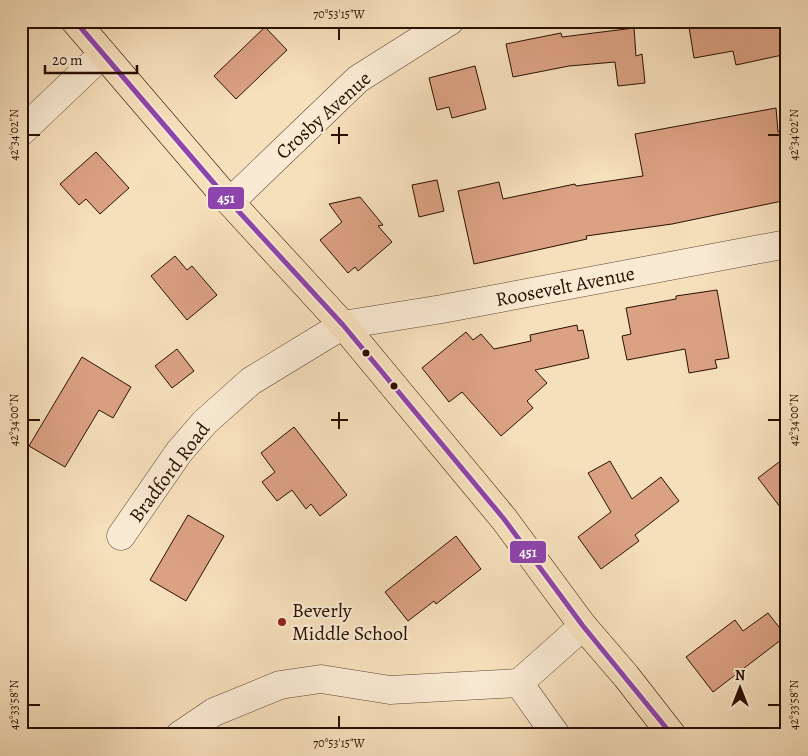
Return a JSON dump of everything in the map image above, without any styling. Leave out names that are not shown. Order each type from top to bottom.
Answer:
[{"type":"highway","points":[[75,21],[230,202],[343,325],[504,519],[583,626],[626,676],[672,735]]},
{"type":"street","name":"Crosby Avenue","points":[[230,202],[358,79],[450,21]]},
{"type":"street","points":[[21,132],[103,54]]},
{"type":"street","name":"Roosevelt Avenue","points":[[343,325],[442,310],[787,244]]},
{"type":"street","name":"Bradford Road","points":[[121,536],[180,452],[205,422],[252,381],[343,325]]},
{"type":"street","points":[[180,735],[214,712],[280,684],[321,679],[390,690],[519,684],[583,626]]},
{"type":"street","points":[[519,684],[556,735]]},
{"type":"building","points":[[688,21],[787,21],[787,54],[736,65],[733,51],[694,58]]},
{"type":"building","points":[[265,27],[287,50],[236,99],[214,76]]},
{"type":"building","points":[[634,28],[636,56],[642,54],[645,83],[618,86],[615,62],[569,66],[513,77],[506,44],[561,33],[562,37]]},
{"type":"building","points":[[475,66],[486,109],[452,118],[449,107],[437,110],[429,78]]},
{"type":"building","points":[[776,108],[778,132],[787,130],[787,200],[672,224],[586,236],[587,239],[474,264],[458,191],[499,182],[503,199],[575,184],[576,186],[643,176],[635,134]]},
{"type":"building","points":[[96,152],[129,188],[100,214],[86,199],[79,205],[60,184]]},
{"type":"building","points":[[437,180],[444,211],[419,217],[412,185]]},
{"type":"building","points":[[360,197],[383,225],[378,226],[392,242],[358,271],[355,267],[348,273],[320,240],[342,222],[329,204]]},
{"type":"building","points":[[175,256],[187,270],[192,266],[217,295],[187,320],[151,276]]},
{"type":"building","points":[[717,290],[729,358],[715,360],[717,368],[689,373],[685,349],[627,360],[622,336],[631,334],[626,308],[676,299],[676,296]]},
{"type":"building","points":[[577,325],[578,331],[583,330],[589,358],[535,370],[547,383],[527,401],[533,408],[501,436],[462,392],[449,402],[422,368],[466,332],[473,340],[481,334],[494,349],[531,341],[530,335]]},
{"type":"building","points":[[177,349],[194,371],[172,388],[155,366]]},
{"type":"building","points":[[82,357],[131,387],[113,418],[99,410],[65,467],[29,446]]},
{"type":"building","points":[[294,427],[347,495],[320,516],[311,504],[306,509],[292,490],[277,501],[262,482],[275,472],[261,453]]},
{"type":"building","points":[[787,456],[787,516],[758,478]]},
{"type":"building","points":[[610,461],[632,499],[661,477],[679,501],[635,535],[639,541],[601,569],[578,537],[611,512],[588,473]]},
{"type":"building","points":[[188,515],[224,536],[186,601],[150,580]]},
{"type":"building","points":[[456,536],[481,569],[436,604],[434,601],[408,621],[385,592]]},
{"type":"building","points":[[768,613],[786,636],[713,692],[686,657],[735,620],[743,631]]},
{"type":"transit line","name":"451","points":[[75,21],[230,202],[343,325],[504,519],[583,626],[672,735]]},
{"type":"place","name":"Beverly Middle School","points":[[282,622]]}]
